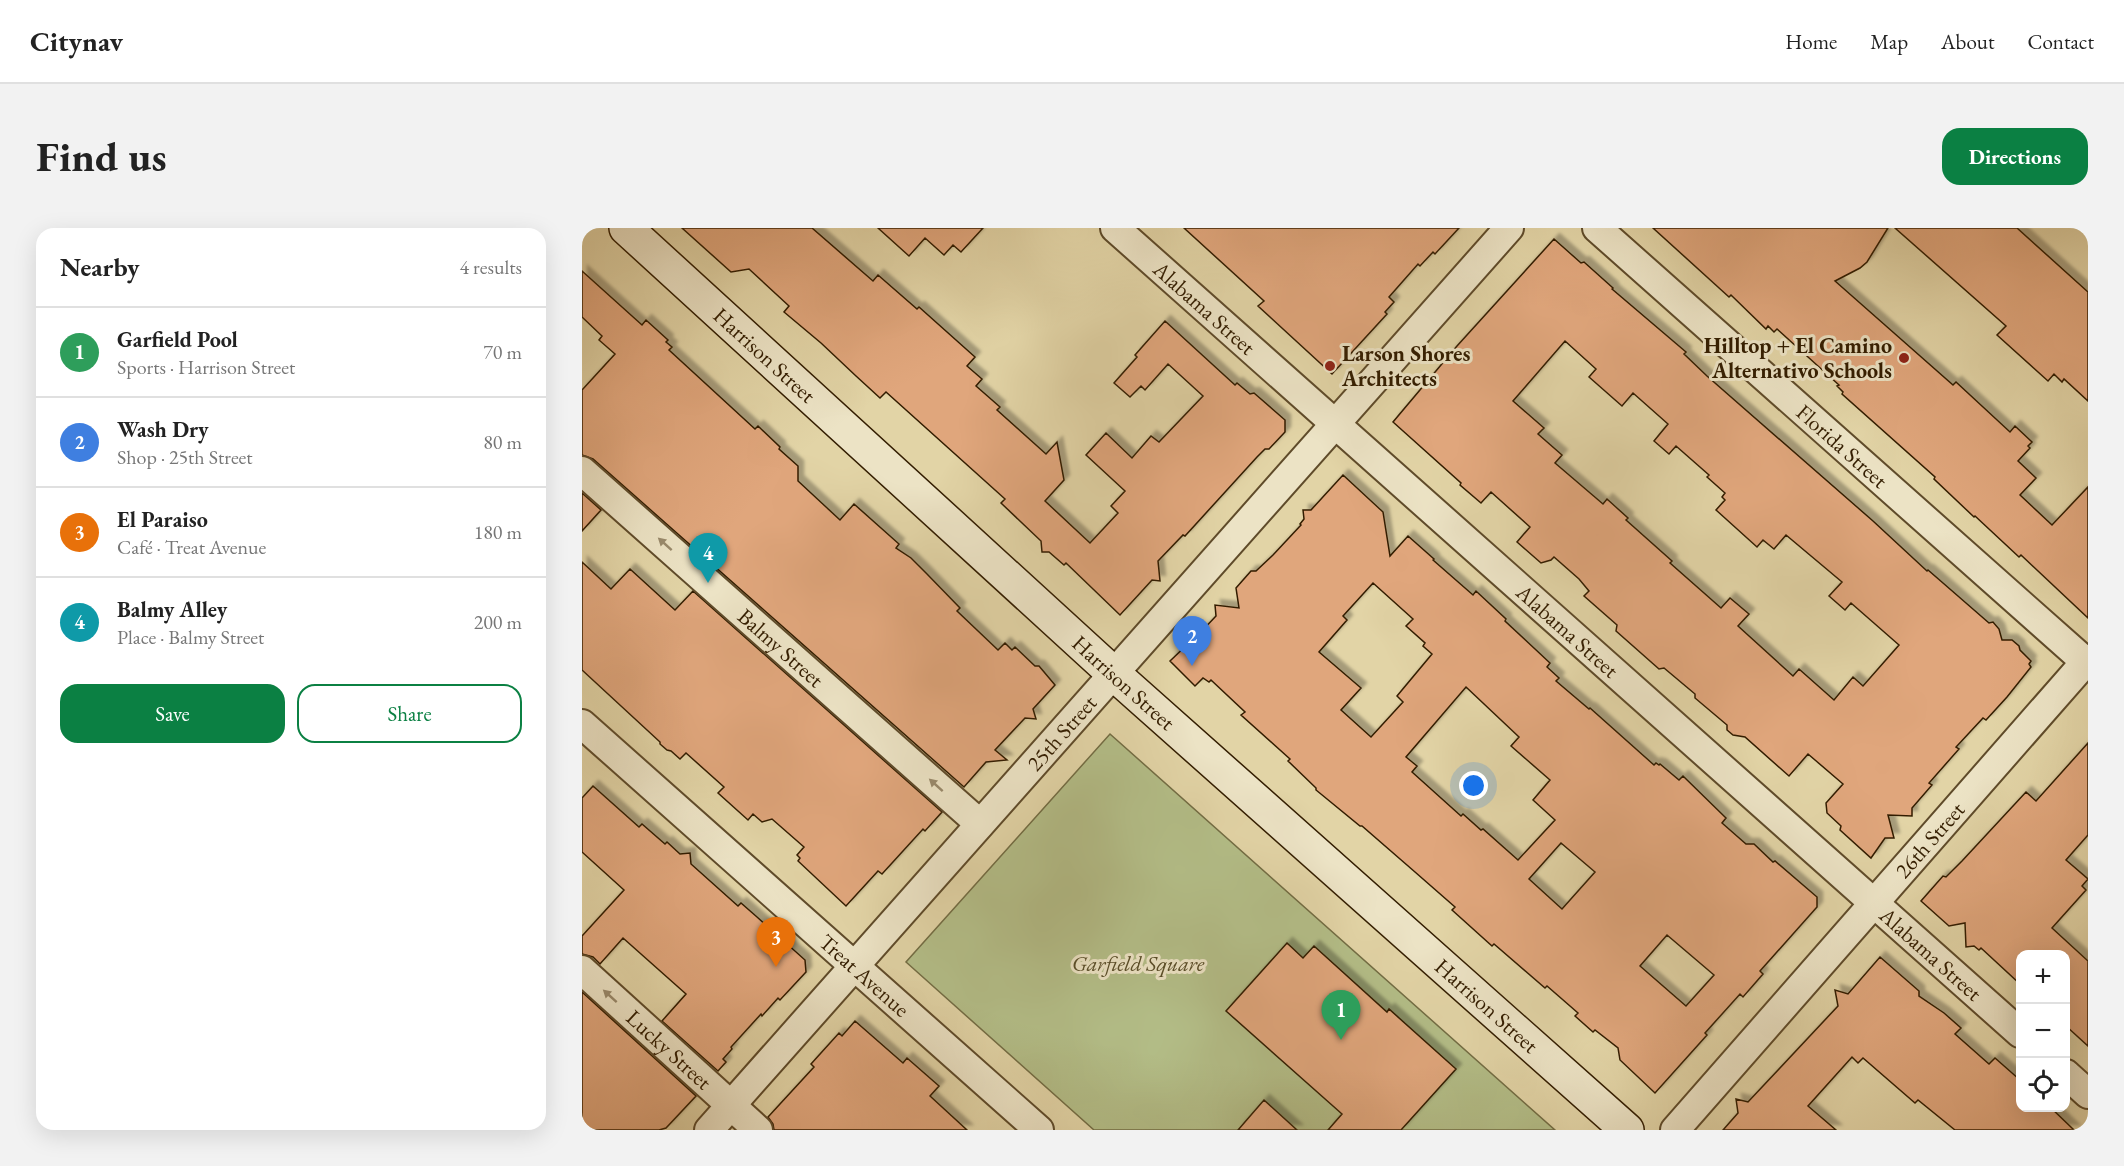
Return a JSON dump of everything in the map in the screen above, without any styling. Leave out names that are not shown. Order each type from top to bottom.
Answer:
[{"type":"street","name":"Harrison Street","points":[[626,228],[1114,674],[1627,1130]]},
{"type":"street","name":"Alabama Street","points":[[1115,228],[2016,1029]]},
{"type":"street","name":"25th Street","points":[[709,1130],[1509,228]]},
{"type":"street","name":"Florida Street","points":[[1597,228],[2087,662]]},
{"type":"street","name":"Balmy Street","points":[[582,471],[980,824]]},
{"type":"street","name":"26th Street","points":[[1675,1130],[2087,662]]},
{"type":"street","name":"Treat Avenue","points":[[582,724],[1039,1130]]},
{"type":"street","name":"Lucky Street","points":[[582,970],[758,1130]]},
{"type":"street","points":[[2070,1078],[2088,1094]]},
{"type":"green space","name":"Garfield Square","points":[[1110,734],[1555,1130],[1094,1130],[906,962]]},
{"type":"building","points":[[682,228],[812,228],[873,281],[878,275],[917,309],[919,307],[975,357],[967,366],[982,379],[976,386],[1000,407],[997,410],[1046,454],[1057,442],[1064,480],[1045,501],[1090,543],[1118,513],[1111,506],[1125,491],[1086,455],[1106,433],[1132,458],[1151,436],[1159,442],[1203,396],[1168,364],[1145,390],[1141,386],[1130,397],[1114,383],[1165,321],[1235,385],[1237,383],[1250,394],[1254,393],[1285,420],[1285,432],[1269,449],[1265,449],[1257,457],[1185,536],[1183,535],[1158,561],[1160,581],[1152,580],[1120,615],[1066,563],[1064,565],[1049,552],[1042,552],[1041,541],[1001,503],[1005,499],[886,392],[880,398],[784,312],[789,306],[749,269],[731,272]]},
{"type":"building","points":[[878,228],[983,228],[961,252],[953,245],[944,255],[925,238],[909,256]]},
{"type":"building","points":[[1184,228],[1459,228],[1435,254],[1433,252],[1420,266],[1418,264],[1389,297],[1394,302],[1385,312],[1387,314],[1332,374],[1258,306],[1264,301]]},
{"type":"building","points":[[1653,228],[1888,228],[1867,262],[1835,281],[1953,385],[1956,382],[2010,432],[2015,426],[2032,442],[2028,446],[2030,448],[2018,461],[2036,478],[2020,495],[2052,525],[2088,487],[2088,618],[2021,555],[2019,557],[1974,517],[1934,479],[1935,477],[1842,394],[1843,392],[1837,386],[1839,385],[1777,329],[1774,332],[1768,326],[1766,329],[1731,295],[1729,297]]},
{"type":"building","points":[[1895,228],[2017,228],[2088,292],[2088,401],[2064,379],[2062,382],[2054,374],[2048,381],[1997,335],[2006,326]]},
{"type":"building","points":[[1554,239],[1581,263],[1584,262],[1686,352],[1684,354],[1707,376],[1927,571],[1989,623],[1993,622],[1999,629],[2002,640],[2012,640],[2019,646],[2031,661],[2029,664],[2031,667],[1986,720],[1983,718],[1956,747],[1959,749],[1929,783],[1932,785],[1912,808],[1912,816],[1888,815],[1894,838],[1885,838],[1871,858],[1840,830],[1841,826],[1827,813],[1826,803],[1843,784],[1808,754],[1789,776],[1745,737],[1733,735],[1727,730],[1727,725],[1695,698],[1695,694],[1664,668],[1659,669],[1616,631],[1617,625],[1584,596],[1589,591],[1579,579],[1554,557],[1541,563],[1517,542],[1530,527],[1491,492],[1481,503],[1393,422],[1457,346]],"holes":[[[1565,341],[1596,369],[1589,377],[1622,406],[1633,393],[1668,424],[1654,441],[1669,454],[1676,446],[1709,475],[1707,477],[1725,493],[1722,497],[1725,500],[1716,510],[1757,547],[1763,540],[1774,549],[1786,535],[1842,582],[1829,596],[1845,610],[1851,603],[1899,645],[1863,686],[1853,677],[1834,700],[1799,669],[1793,676],[1738,626],[1749,614],[1730,598],[1721,608],[1670,563],[1672,561],[1626,520],[1628,518],[1607,499],[1603,504],[1555,463],[1562,455],[1538,434],[1544,428],[1513,401]]]},
{"type":"building","points":[[582,271],[642,325],[646,320],[668,340],[666,342],[672,347],[669,350],[755,429],[758,426],[780,447],[779,449],[798,466],[798,481],[840,520],[854,504],[899,544],[896,548],[911,558],[927,574],[960,608],[957,611],[998,650],[1005,643],[1012,650],[1015,647],[1035,666],[1039,666],[1055,685],[1033,709],[1036,719],[1025,718],[995,750],[1007,760],[986,762],[964,787],[593,459],[582,455],[582,390],[615,354],[599,340],[602,336],[582,317]]},
{"type":"building","points":[[1343,475],[1383,512],[1390,556],[1408,536],[1473,595],[1476,591],[1506,619],[1505,621],[1550,663],[1547,667],[1559,678],[1556,681],[1654,765],[1660,764],[1679,780],[1683,776],[1726,818],[1722,823],[1746,844],[1754,844],[1817,897],[1817,907],[1760,971],[1763,974],[1743,997],[1740,994],[1655,1093],[1620,1060],[1618,1048],[1595,1030],[1593,1032],[1575,1016],[1578,1013],[1547,986],[1545,988],[1494,944],[1492,946],[1452,910],[1455,907],[1362,826],[1316,790],[1288,761],[1290,759],[1241,715],[1245,712],[1211,680],[1209,682],[1203,678],[1195,686],[1170,661],[1191,641],[1189,633],[1199,634],[1216,616],[1215,605],[1239,608],[1236,588],[1251,571],[1256,571],[1273,555],[1301,525],[1304,519],[1303,510],[1311,510]],"holes":[[[1373,583],[1413,619],[1406,626],[1425,643],[1423,646],[1432,654],[1397,696],[1403,702],[1371,737],[1341,710],[1361,688],[1319,652],[1347,620],[1343,616]],[[1466,687],[1519,737],[1511,746],[1550,780],[1533,800],[1555,820],[1518,860],[1483,829],[1481,830],[1463,814],[1461,816],[1412,772],[1417,766],[1406,757]],[[1561,843],[1595,872],[1562,909],[1529,879]],[[1667,935],[1714,975],[1686,1006],[1640,966]]]},
{"type":"building","points":[[582,493],[601,510],[582,531]]},
{"type":"building","points":[[582,562],[611,589],[630,569],[675,610],[693,591],[942,812],[925,831],[923,829],[882,874],[878,871],[846,906],[798,861],[800,858],[797,855],[804,847],[772,819],[762,822],[753,814],[748,820],[718,793],[724,787],[686,753],[680,759],[667,750],[582,670]]},
{"type":"building","points":[[2088,743],[2088,835],[2066,860],[2088,879],[2082,886],[2086,890],[2052,928],[2088,961],[2088,1046],[2070,1030],[2070,950],[2016,950],[2016,980],[1981,948],[1979,950],[1974,946],[1966,947],[1965,923],[1949,926],[1921,901],[2026,792],[2036,801]]},
{"type":"building","points":[[593,786],[639,827],[642,824],[680,854],[690,853],[691,864],[738,906],[741,903],[805,960],[806,972],[780,1000],[778,998],[762,1016],[761,1014],[731,1047],[732,1049],[723,1059],[726,1062],[718,1071],[662,1021],[686,994],[623,938],[600,964],[593,957],[582,954],[582,936],[624,890],[582,852],[582,798]]},
{"type":"building","points":[[1287,943],[1303,958],[1314,946],[1387,1012],[1389,1009],[1456,1069],[1401,1130],[1328,1130],[1342,1114],[1226,1011]]},
{"type":"building","points":[[1880,957],[1919,991],[1919,996],[1961,1028],[1955,1034],[1989,1064],[1995,1058],[2016,1076],[2016,1112],[2055,1112],[2074,1130],[1955,1130],[1918,1100],[1915,1103],[1863,1058],[1858,1063],[1852,1057],[1808,1106],[1836,1130],[1723,1130],[1738,1113],[1736,1099],[1748,1102],[1838,1006],[1835,990],[1848,994]]},
{"type":"building","points":[[582,992],[696,1096],[666,1128],[659,1130],[582,1130]]},
{"type":"building","points":[[855,1021],[903,1063],[907,1058],[939,1086],[930,1096],[967,1130],[774,1130],[768,1117],[814,1067],[811,1064],[839,1033],[842,1036]]},
{"type":"building","points":[[1264,1100],[1297,1130],[1238,1130]]},
{"type":"place","name":"Hilltop + El Camino Alternativo Schools","points":[[1904,358]]},
{"type":"place","name":"Larson Shores Architects","points":[[1330,366]]},
{"type":"place","name":"Balmy Alley","points":[[708,583]]},
{"type":"place","name":"Wash Dry","points":[[1192,666]]},
{"type":"place","name":"El Paraiso","points":[[776,967]]},
{"type":"place","name":"Garfield Pool","points":[[1341,1040]]}]
